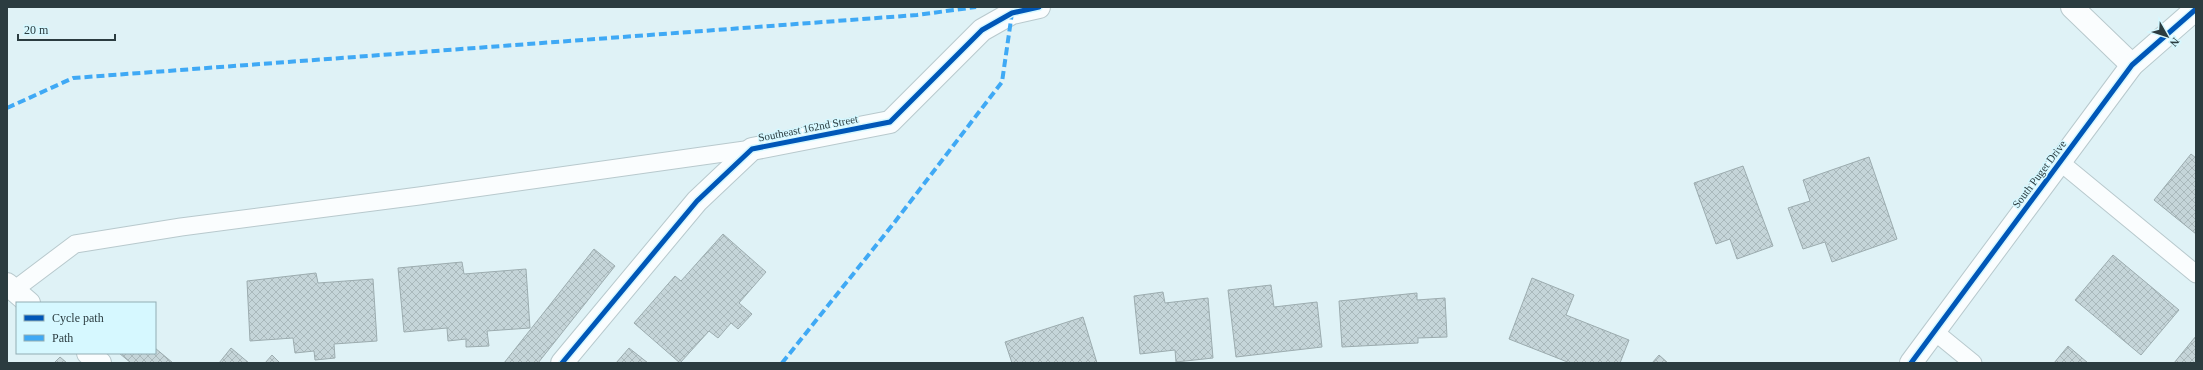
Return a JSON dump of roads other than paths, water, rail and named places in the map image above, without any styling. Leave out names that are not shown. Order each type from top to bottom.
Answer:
[{"type":"street","name":"Southeast 162nd Street","points":[[562,363],[697,201],[752,149],[890,122],[982,30],[1012,13],[1039,7]]},
{"type":"street","points":[[2072,7],[2132,65]]},
{"type":"street","name":"South Puget Drive","points":[[1911,363],[2132,65],[2196,9]]},
{"type":"street","points":[[89,354],[100,363]]},
{"type":"lane","points":[[17,293],[75,244],[204,224],[419,196],[752,149]]},
{"type":"lane","points":[[2060,162],[2196,274]]},
{"type":"lane","points":[[1934,332],[1973,363]]}]
